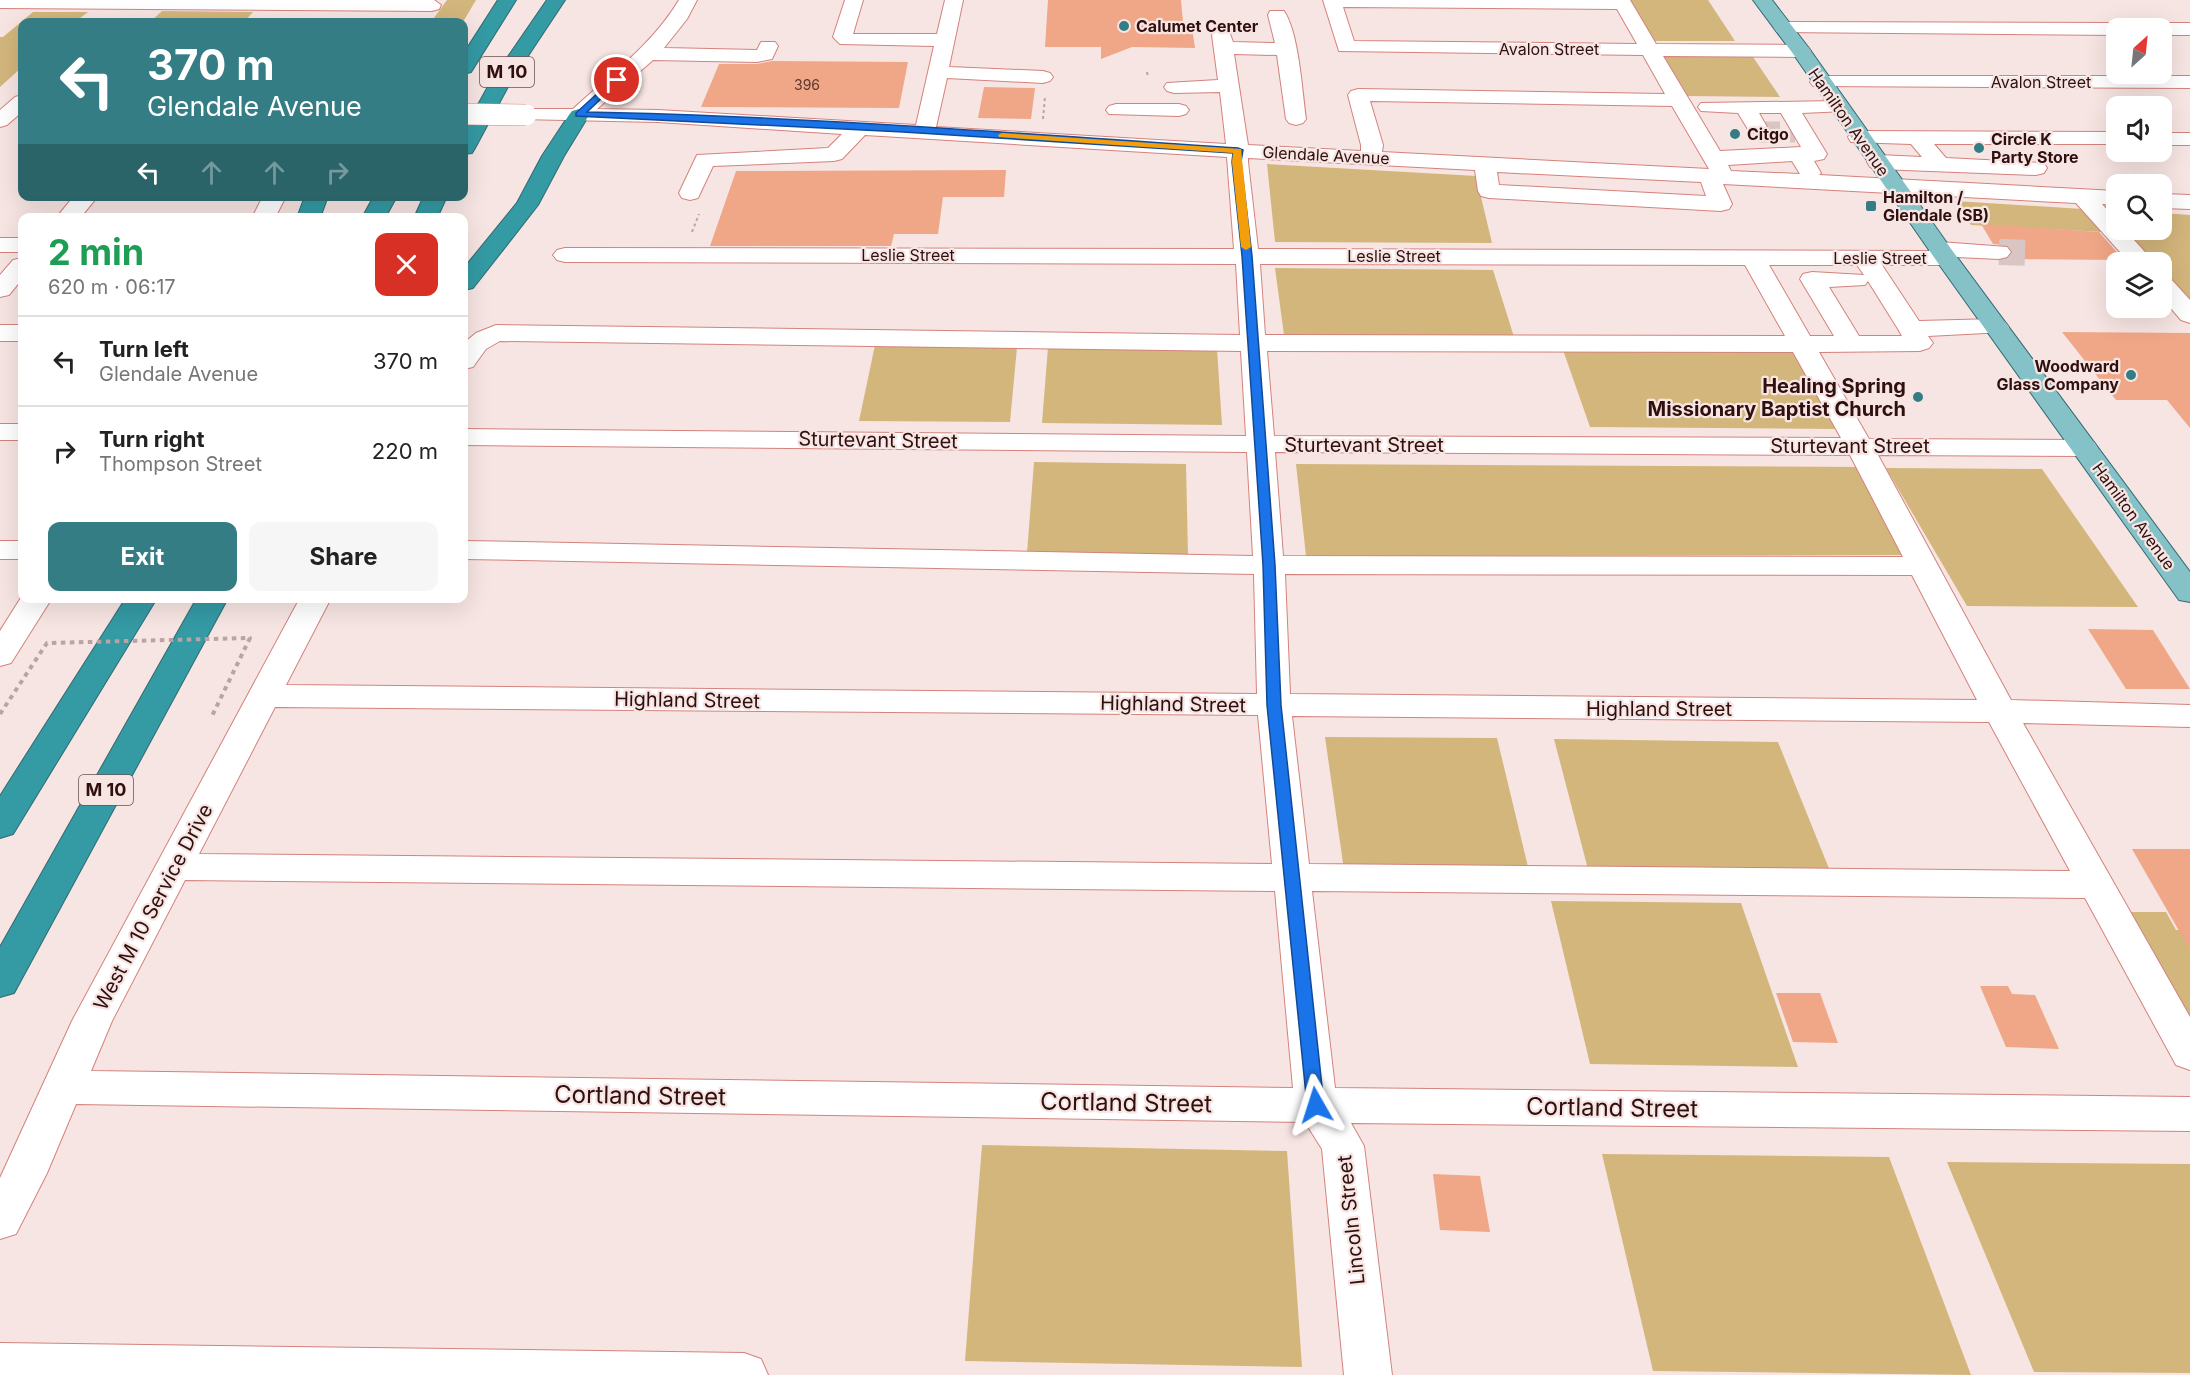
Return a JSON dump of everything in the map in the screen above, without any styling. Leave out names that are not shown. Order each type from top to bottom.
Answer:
[{"type":"highway","name":"M 10","points":[[468,141],[500,82],[556,0]]},
{"type":"highway","name":"M 10","points":[[468,61],[503,3]]},
{"type":"highway","points":[[468,278],[527,204],[579,115]]},
{"type":"highway","points":[[0,825],[139,603]]},
{"type":"highway","name":"M 10","points":[[0,982],[210,603]]},
{"type":"main road","name":"Hamilton Avenue","points":[[1762,0],[1801,51],[1839,107],[1804,137],[1894,186],[2187,586]]},
{"type":"street","points":[[579,115],[603,91],[661,43],[677,23],[688,0]]},
{"type":"street","points":[[854,0],[843,38],[847,40],[945,40]]},
{"type":"street","points":[[924,130],[954,0]]},
{"type":"street","points":[[1,1],[434,2],[425,18]]},
{"type":"street","points":[[117,18],[136,1]]},
{"type":"street","points":[[256,18],[272,1]]},
{"type":"street","points":[[1332,1],[1623,2],[1679,100],[1715,170],[1721,204],[1489,190],[1485,163]]},
{"type":"street","name":"Avalon Street","points":[[1332,1],[1346,47],[1801,51]]},
{"type":"street","points":[[1277,15],[1286,49],[1296,120]]},
{"type":"street","points":[[1784,28],[2106,29]]},
{"type":"street","points":[[2172,29],[2190,29]]},
{"type":"street","name":"Lincoln Street","points":[[1286,49],[1223,41],[1238,150],[1237,162],[1247,256],[1269,565],[1274,705],[1316,1105],[1343,1146],[1368,1375]]},
{"type":"street","points":[[648,54],[757,56],[765,55],[768,46]]},
{"type":"street","points":[[938,72],[1043,77]]},
{"type":"street","name":"Avalon Street","points":[[1820,82],[2190,82]]},
{"type":"street","points":[[1174,87],[1229,86]]},
{"type":"street","points":[[1371,157],[1372,145],[1358,95],[1679,100]]},
{"type":"street","points":[[1707,107],[1804,137],[1940,164],[2030,168],[2046,194]]},
{"type":"street","points":[[1715,170],[1804,137],[1839,107]]},
{"type":"street","points":[[1116,110],[1179,110]]},
{"type":"street","name":"Glendale Avenue","points":[[468,114],[658,116],[1485,163],[1715,170],[1815,182],[2106,197]]},
{"type":"street","points":[[690,193],[705,160],[834,154],[861,127]]},
{"type":"street","points":[[1804,137],[2106,138]]},
{"type":"street","points":[[1804,137],[1815,182]]},
{"type":"street","points":[[1918,138],[1940,164]]},
{"type":"street","points":[[2172,139],[2190,139]]},
{"type":"street","points":[[2082,196],[2133,252]]},
{"type":"street","points":[[72,213],[82,201]]},
{"type":"street","points":[[2172,201],[2190,202]]},
{"type":"street","points":[[0,244],[18,245]]},
{"type":"street","name":"Leslie Street","points":[[565,255],[1865,258],[1999,252]]},
{"type":"street","points":[[1753,257],[1859,446],[2000,711],[2190,1054]]},
{"type":"street","points":[[532,322],[1253,343],[1802,345],[1920,343],[1865,258]]},
{"type":"street","points":[[0,290],[18,270]]},
{"type":"street","points":[[1851,344],[1812,279],[1879,280]]},
{"type":"street","points":[[2172,295],[2190,315]]},
{"type":"street","points":[[468,354],[479,340],[496,333],[694,326],[826,325]]},
{"type":"street","points":[[1911,329],[1996,327]]},
{"type":"street","points":[[0,333],[18,333]]},
{"type":"street","points":[[0,432],[18,432]]},
{"type":"street","name":"Sturtevant Street","points":[[468,436],[1260,444],[2084,448]]},
{"type":"street","points":[[0,550],[18,550]]},
{"type":"street","points":[[468,550],[1269,565],[1924,566]]},
{"type":"street","points":[[0,656],[34,603]]},
{"type":"street","name":"West M 10 Service Drive","points":[[0,1220],[25,1173],[92,1022],[313,603]]},
{"type":"street","name":"Highland Street","points":[[264,696],[2000,711],[2190,716]]},
{"type":"street","points":[[174,867],[2096,885]]},
{"type":"street","name":"Cortland Street","points":[[62,1087],[1316,1105],[2190,1114]]},
{"type":"street","points":[[0,1365],[744,1375]]},
{"type":"path","points":[[1147,72],[1148,77]]},
{"type":"path","points":[[0,714],[46,643],[250,638],[211,718]]},
{"type":"shaded area","points":[[447,0],[476,0],[465,18],[434,18]]},
{"type":"shaded area","points":[[1626,0],[1708,0],[1735,41],[1649,41]]},
{"type":"shaded area","points":[[162,11],[253,12],[248,18],[154,18]]},
{"type":"shaded area","points":[[33,12],[88,12],[80,18],[26,18]]},
{"type":"shaded area","points":[[18,24],[18,71],[0,87],[0,37]]},
{"type":"shaded area","points":[[1662,56],[1753,57],[1780,97],[1684,96]]},
{"type":"shaded area","points":[[1267,164],[1476,176],[1492,243],[1275,242]]},
{"type":"shaded area","points":[[1955,201],[2083,209],[2103,232],[1971,225]]},
{"type":"shaded area","points":[[2172,214],[2190,215],[2190,308],[2172,287],[2172,252],[2141,252],[2129,240],[2172,240]]},
{"type":"shaded area","points":[[1275,268],[1493,270],[1514,337],[1284,335]]},
{"type":"shaded area","points":[[875,345],[1017,347],[1010,422],[859,421]]},
{"type":"shaded area","points":[[1048,347],[1217,349],[1222,425],[1042,423]]},
{"type":"shaded area","points":[[1563,350],[1797,352],[1839,429],[1590,427]]},
{"type":"shaded area","points":[[1034,462],[1186,464],[1188,555],[1027,553]]},
{"type":"shaded area","points":[[1296,464],[1861,467],[1906,555],[1306,556]]},
{"type":"shaded area","points":[[1886,468],[2042,469],[2138,607],[1967,606]]},
{"type":"shaded area","points":[[1325,737],[1497,738],[1529,871],[1344,870]]},
{"type":"shaded area","points":[[1554,739],[1778,742],[1832,876],[1589,873]]},
{"type":"shaded area","points":[[1551,901],[1741,903],[1798,1067],[1590,1064]]},
{"type":"shaded area","points":[[2130,912],[2166,912],[2176,930],[2190,930],[2190,1020]]},
{"type":"shaded area","points":[[982,1145],[1287,1151],[1302,1367],[965,1361]]},
{"type":"shaded area","points":[[1602,1154],[1889,1157],[1971,1375],[1653,1371]]},
{"type":"shaded area","points":[[1947,1162],[2190,1164],[2190,1373],[2034,1372]]},
{"type":"building","name":"Calumet Center","points":[[1048,0],[1181,0],[1183,22],[1191,22],[1195,48],[1132,47],[1101,59],[1101,47],[1045,47]]},
{"type":"building","points":[[772,61],[908,62],[899,108],[701,107],[719,64],[757,64]]},
{"type":"building","points":[[984,87],[1035,88],[1031,119],[978,118]]},
{"type":"building","points":[[1006,170],[1004,197],[943,197],[938,234],[894,234],[891,246],[710,246],[736,171]]},
{"type":"building","points":[[1981,224],[2099,232],[2117,252],[2106,252],[2106,260],[2007,259],[2013,251],[2007,245],[1993,244]]},
{"type":"building","points":[[2062,332],[2190,333],[2190,428],[2167,400],[2116,400]]},
{"type":"building","points":[[2088,629],[2153,630],[2190,689],[2126,689]]},
{"type":"building","points":[[2132,849],[2190,849],[2190,950]]},
{"type":"building","points":[[1980,986],[2008,986],[2012,994],[2035,995],[2059,1049],[2006,1047]]},
{"type":"building","points":[[1776,993],[1820,993],[1838,1043],[1793,1042]]},
{"type":"building","points":[[1433,1174],[1480,1176],[1490,1232],[1440,1230]]},
{"type":"tunnel","points":[[1759,132],[1795,132]]},
{"type":"tunnel","points":[[1999,252],[2032,253]]},
{"type":"slow traffic","points":[[1002,135],[1238,150],[1237,162],[1246,247]]},
{"type":"place","name":"Calumet Center","points":[[1124,26]]},
{"type":"place","name":"Citgo","points":[[1735,134]]},
{"type":"place","name":"Circle K Party Store","points":[[1979,148]]},
{"type":"place","name":"Hamilton / Glendale (SB)","points":[[1871,206]]},
{"type":"place","name":"Woodward Glass Company","points":[[2131,375]]},
{"type":"place","name":"Healing Spring Missionary Baptist Church","points":[[1918,397]]},
{"type":"route","points":[[617,80],[579,115],[658,116],[903,129],[1238,150],[1237,162],[1247,256],[1269,565],[1274,705],[1316,1105]]}]
